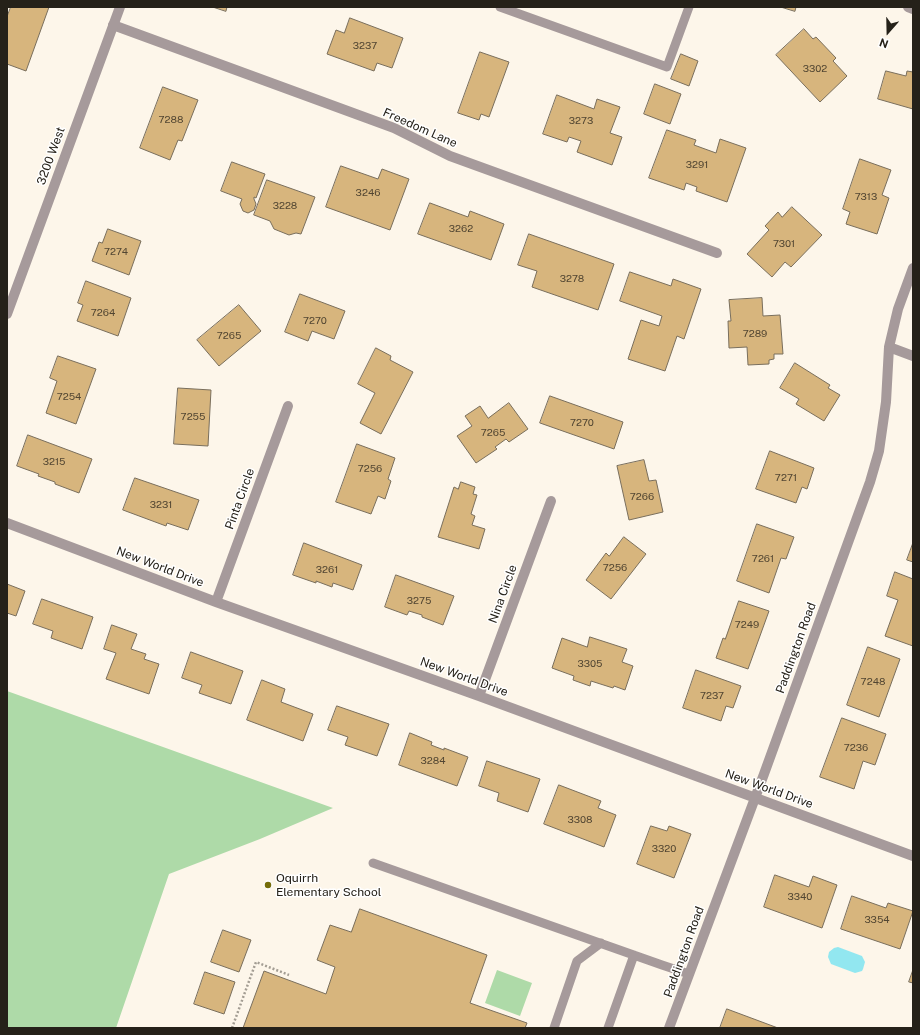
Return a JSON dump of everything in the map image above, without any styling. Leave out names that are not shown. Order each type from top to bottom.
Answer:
[{"type":"street","name":"3200 West","points":[[7,314],[120,7]]},
{"type":"street","points":[[908,7],[913,9]]},
{"type":"street","name":"Freedom Lane","points":[[114,25],[394,128],[450,156],[716,253]]},
{"type":"street","name":"Paddington Road","points":[[669,1028],[755,798],[870,482],[879,451],[886,402],[889,347],[898,309],[913,268]]},
{"type":"street","points":[[889,347],[913,356]]},
{"type":"street","name":"Pinta Circle","points":[[216,602],[288,406]]},
{"type":"street","name":"Nina Circle","points":[[479,696],[551,501]]},
{"type":"street","name":"New World Drive","points":[[7,523],[216,602],[479,696],[913,856]]},
{"type":"lane","points":[[500,7],[668,67],[689,7]]},
{"type":"lane","points":[[372,863],[689,974]]},
{"type":"lane","points":[[554,1028],[577,961],[601,943]]},
{"type":"lane","points":[[608,1028],[634,955]]},
{"type":"path","points":[[232,1028],[256,962],[289,975]]},
{"type":"green space","points":[[7,691],[333,808],[260,839],[169,874],[116,1028],[7,1028]]},
{"type":"green space","points":[[497,970],[532,983],[520,1016],[485,1003]]},
{"type":"water","points":[[838,947],[862,956],[865,962],[862,971],[855,973],[831,964],[828,957],[829,952]]},
{"type":"building","points":[[11,7],[49,7],[26,71],[7,64],[7,17]]},
{"type":"building","points":[[213,7],[227,7],[226,11]]},
{"type":"building","points":[[781,7],[796,7],[795,11]]},
{"type":"building","points":[[350,18],[403,38],[392,68],[377,63],[374,71],[327,54],[336,30],[344,33]]},
{"type":"building","points":[[804,29],[813,39],[816,37],[836,58],[833,61],[847,76],[820,102],[776,55]]},
{"type":"building","points":[[480,52],[509,62],[489,117],[481,114],[479,120],[458,113]]},
{"type":"building","points":[[681,54],[698,61],[689,86],[671,79]]},
{"type":"building","points":[[886,71],[906,76],[907,71],[913,72],[913,109],[878,99]]},
{"type":"building","points":[[655,84],[681,94],[670,124],[644,114]]},
{"type":"building","points":[[163,87],[198,100],[182,141],[178,140],[170,160],[140,148]]},
{"type":"building","points":[[557,95],[594,109],[597,99],[620,107],[610,133],[622,137],[612,165],[577,152],[581,141],[569,137],[567,142],[543,134]]},
{"type":"building","points":[[667,130],[696,140],[694,145],[716,153],[720,139],[746,148],[727,202],[696,191],[697,187],[686,183],[684,190],[649,178]]},
{"type":"building","points":[[860,159],[891,170],[882,195],[889,198],[877,234],[846,224],[850,212],[843,209]]},
{"type":"building","points":[[232,162],[265,174],[256,198],[254,197],[256,204],[254,210],[248,213],[243,211],[240,204],[242,199],[221,191]]},
{"type":"building","points":[[341,166],[378,179],[382,169],[409,179],[390,230],[326,207]]},
{"type":"building","points":[[267,180],[315,197],[301,234],[296,233],[289,235],[274,229],[270,221],[254,215]]},
{"type":"building","points":[[430,203],[468,217],[470,211],[504,224],[491,260],[418,234]]},
{"type":"building","points":[[792,207],[822,235],[791,267],[785,262],[772,277],[747,254],[769,230],[765,226],[778,212],[782,217]]},
{"type":"building","points":[[108,229],[141,241],[129,275],[92,261],[99,242],[102,243]]},
{"type":"building","points":[[529,234],[614,264],[598,310],[532,287],[537,271],[518,265]]},
{"type":"building","points":[[630,272],[671,286],[673,279],[701,289],[684,339],[677,336],[665,371],[628,359],[641,320],[659,326],[662,316],[620,301]]},
{"type":"building","points":[[86,281],[131,298],[118,336],[77,321],[83,305],[78,303]]},
{"type":"building","points":[[300,294],[345,311],[334,339],[312,331],[308,341],[285,332]]},
{"type":"building","points":[[762,298],[763,316],[780,315],[783,354],[774,354],[774,359],[769,360],[769,364],[748,365],[747,347],[729,348],[728,321],[731,321],[729,300]]},
{"type":"building","points":[[239,305],[261,331],[219,366],[197,340]]},
{"type":"building","points":[[376,348],[391,356],[390,360],[413,372],[381,434],[360,423],[375,393],[358,384]]},
{"type":"building","points":[[58,356],[96,369],[76,424],[46,413],[57,381],[50,378]]},
{"type":"building","points":[[795,363],[830,385],[828,388],[840,395],[824,421],[796,404],[799,399],[780,388]]},
{"type":"building","points":[[178,388],[211,390],[208,446],[174,444]]},
{"type":"building","points":[[550,396],[623,422],[614,449],[540,423]]},
{"type":"building","points":[[509,403],[528,429],[509,442],[506,439],[495,447],[497,449],[476,463],[457,436],[472,426],[465,416],[480,406],[488,418]]},
{"type":"building","points":[[28,435],[92,459],[79,493],[38,476],[39,474],[17,466]]},
{"type":"building","points":[[357,444],[395,458],[388,479],[391,481],[385,499],[378,496],[371,514],[336,502]]},
{"type":"building","points":[[770,451],[814,468],[807,489],[802,487],[796,503],[756,489]]},
{"type":"building","points":[[644,460],[649,481],[656,480],[663,512],[629,520],[617,466]]},
{"type":"building","points":[[135,478],[199,500],[188,530],[167,523],[166,526],[123,510]]},
{"type":"building","points":[[461,482],[475,487],[473,494],[477,495],[471,514],[475,516],[472,525],[485,529],[479,549],[438,537],[454,487],[458,489]]},
{"type":"building","points":[[757,524],[794,537],[786,559],[781,558],[769,593],[737,581]]},
{"type":"building","points":[[624,537],[646,554],[611,599],[586,580],[606,553],[609,556]]},
{"type":"building","points":[[304,543],[362,565],[353,590],[333,583],[332,587],[316,581],[316,583],[293,575]]},
{"type":"building","points":[[913,543],[913,562],[907,560]]},
{"type":"building","points":[[895,572],[913,579],[913,646],[885,636],[898,600],[887,596]]},
{"type":"building","points":[[396,575],[454,596],[443,625],[422,617],[422,615],[409,611],[407,615],[385,607]]},
{"type":"building","points":[[7,584],[25,591],[16,616],[7,613]]},
{"type":"building","points":[[42,599],[93,617],[82,649],[51,638],[53,631],[33,624]]},
{"type":"building","points":[[739,601],[769,611],[748,669],[716,658],[723,638],[725,639]]},
{"type":"building","points":[[112,625],[137,634],[131,649],[146,654],[144,659],[159,664],[149,694],[106,679],[116,653],[104,649]]},
{"type":"building","points":[[590,637],[627,649],[622,662],[633,666],[625,690],[591,681],[590,686],[573,680],[574,676],[552,668],[562,638],[587,647]]},
{"type":"building","points":[[868,647],[900,659],[879,717],[847,705]]},
{"type":"building","points":[[191,652],[243,671],[231,704],[199,693],[202,685],[182,678]]},
{"type":"building","points":[[696,670],[741,686],[733,708],[726,706],[721,721],[683,708]]},
{"type":"building","points":[[262,680],[285,689],[281,702],[313,714],[303,741],[247,720]]},
{"type":"building","points":[[337,706],[389,724],[377,756],[345,745],[348,737],[328,730]]},
{"type":"building","points":[[842,718],[886,734],[875,765],[863,761],[854,789],[820,777]]},
{"type":"building","points":[[410,733],[432,742],[431,745],[468,757],[457,786],[399,765]]},
{"type":"building","points":[[487,761],[540,779],[528,812],[497,801],[499,793],[479,786]]},
{"type":"building","points":[[559,785],[601,801],[598,808],[616,815],[604,847],[544,824]]},
{"type":"building","points":[[651,826],[667,831],[669,826],[691,834],[674,878],[637,864]]},
{"type":"building","points":[[775,875],[809,887],[813,876],[837,885],[822,928],[764,907]]},
{"type":"building","points":[[852,896],[886,908],[888,903],[913,911],[900,949],[841,929]]},
{"type":"building","points":[[360,909],[487,955],[470,1003],[527,1023],[525,1028],[243,1028],[264,971],[326,994],[335,967],[317,960],[330,925],[351,932]]},
{"type":"building","points":[[223,930],[251,940],[239,972],[211,962]]},
{"type":"building","points":[[913,970],[913,983],[909,982]]},
{"type":"building","points":[[205,972],[235,982],[224,1014],[194,1004]]},
{"type":"building","points":[[727,1009],[778,1028],[720,1028]]},
{"type":"place","name":"Oquirrh Elementary School","points":[[268,885]]}]
